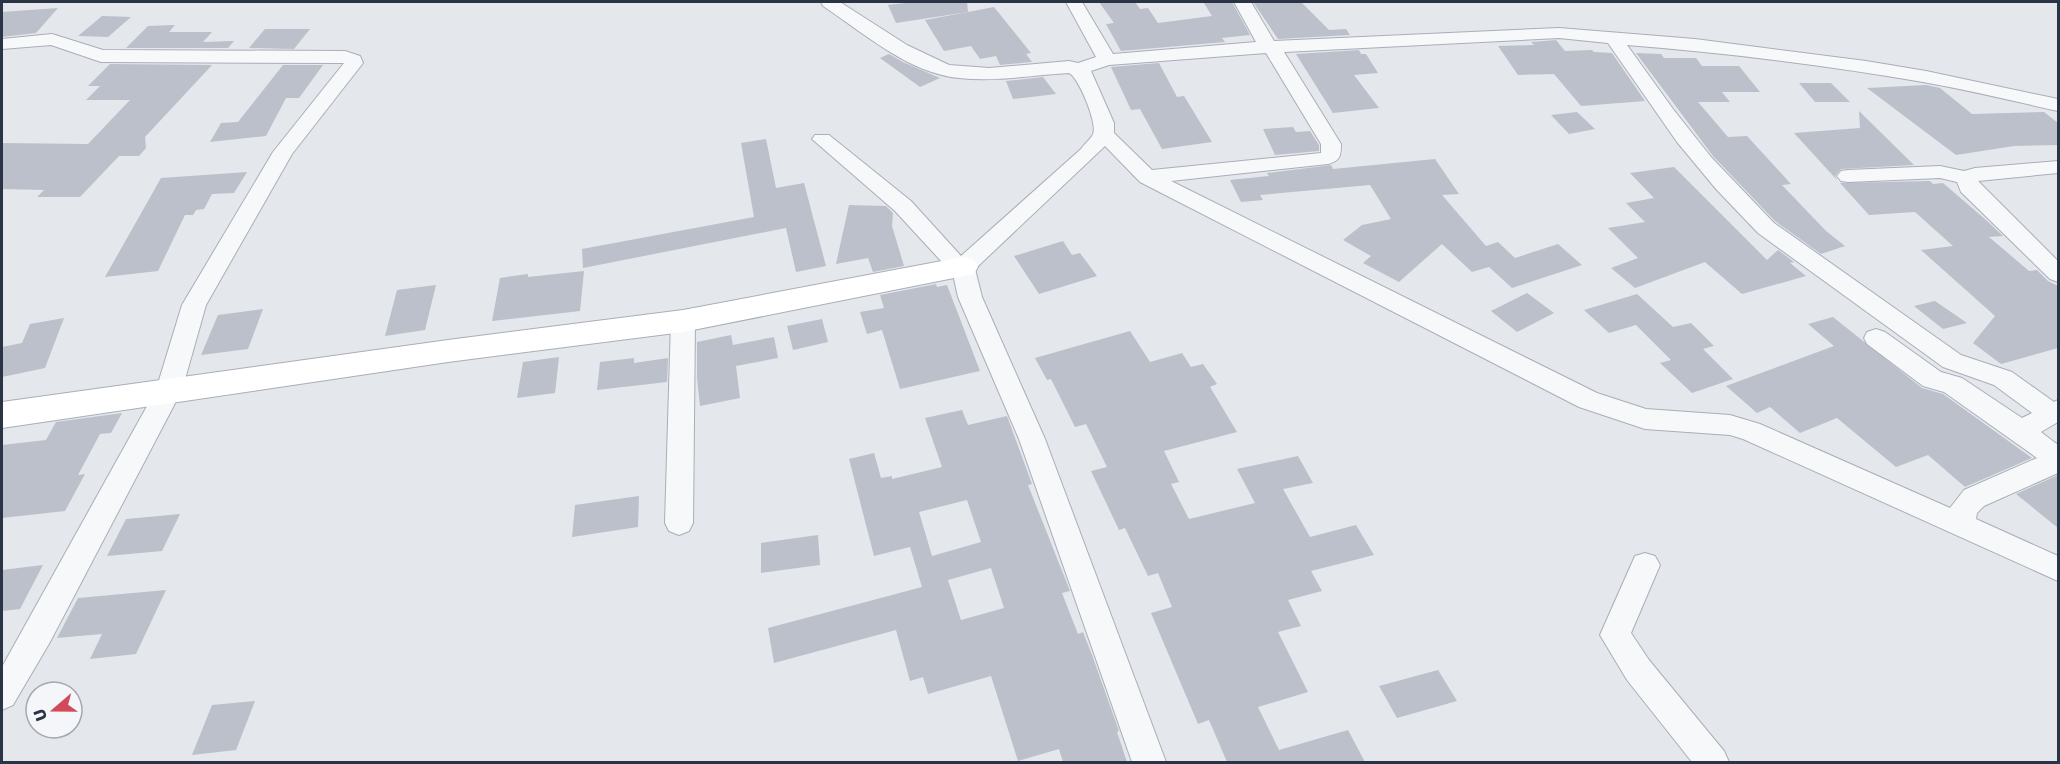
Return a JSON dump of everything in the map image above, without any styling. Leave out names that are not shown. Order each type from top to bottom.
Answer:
[{"type":"street","points":[[829,2],[889,41],[942,69],[976,72],[1069,67],[1078,69],[1107,60],[1270,47],[1559,33],[1695,45],[1866,67],[1926,77],[2058,105]]},
{"type":"street","points":[[1074,2],[1107,60]]},
{"type":"street","points":[[1147,177],[1328,158],[1331,155],[1331,144],[1243,2]]},
{"type":"street","points":[[1614,38],[1646,88],[1684,138],[1742,206],[1766,228],[1953,361],[1970,371],[1996,376],[2007,381],[2054,412],[2021,431]]},
{"type":"street","points":[[2,44],[52,39],[101,56],[345,57],[353,60],[352,69],[283,152],[194,305],[170,390],[39,632],[2,695]]},
{"type":"street","points":[[2,415],[683,321],[967,263],[1096,143],[1104,123],[1085,77],[1078,69]]},
{"type":"street","points":[[822,139],[967,263],[974,305],[1032,439],[1149,762]]},
{"type":"street","points":[[1096,143],[1147,177],[1588,400],[1645,419],[1730,425],[1751,431],[2058,569]]},
{"type":"street","points":[[1848,176],[1940,172],[1966,178],[1975,174],[2058,167]]},
{"type":"street","points":[[1966,178],[1969,187],[2058,274]]},
{"type":"street","points":[[679,523],[683,321]]},
{"type":"street","points":[[1876,338],[1932,379],[1961,389],[2052,455],[2054,463],[1974,498],[1964,508],[1960,525]]},
{"type":"street","points":[[1645,565],[1615,634],[1638,670],[1712,762]]},
{"type":"building","points":[[914,2],[967,2],[968,12],[896,23],[888,5]]},
{"type":"building","points":[[1099,2],[1135,2],[1140,9],[1148,8],[1158,23],[1212,16],[1204,3],[1232,2],[1250,35],[1222,38],[1225,42],[1121,51],[1106,24],[1114,23]]},
{"type":"building","points":[[1253,2],[1301,2],[1329,30],[1346,29],[1350,35],[1278,39]]},
{"type":"building","points":[[994,7],[1031,53],[1026,54],[1032,62],[1000,65],[996,56],[980,59],[971,46],[944,51],[925,20]]},
{"type":"building","points":[[58,8],[36,33],[2,37],[2,12]]},
{"type":"building","points":[[102,16],[131,17],[108,37],[78,36]]},
{"type":"building","points":[[175,25],[169,32],[212,32],[203,42],[234,41],[228,48],[126,48],[148,26]]},
{"type":"building","points":[[265,29],[310,29],[294,49],[249,48]]},
{"type":"building","points":[[1556,40],[1565,51],[1592,50],[1612,53],[1645,101],[1581,106],[1554,74],[1518,75],[1498,46],[1534,45],[1531,42]]},
{"type":"building","points":[[1359,50],[1361,54],[1366,54],[1378,73],[1354,75],[1379,108],[1333,113],[1296,54]]},
{"type":"building","points":[[1636,53],[1661,54],[1664,58],[1696,58],[1702,66],[1739,66],[1760,92],[1722,92],[1730,102],[1698,102],[1728,137],[1747,136],[1791,184],[1782,185],[1826,231],[1845,246],[1821,254],[1775,221],[1713,156]]},
{"type":"building","points":[[889,54],[940,78],[920,87],[880,58]]},
{"type":"building","points":[[1159,63],[1177,97],[1184,96],[1212,142],[1162,149],[1140,109],[1131,110],[1111,67]]},
{"type":"building","points":[[110,64],[212,65],[145,137],[146,148],[139,156],[119,156],[80,197],[37,197],[44,190],[2,189],[2,143],[88,144],[130,100],[86,100],[100,86],[88,86]]},
{"type":"building","points":[[283,65],[323,65],[299,98],[286,98],[266,136],[210,142],[221,123],[238,122]]},
{"type":"building","points":[[1043,77],[1056,94],[1013,99],[1006,81]]},
{"type":"building","points":[[1799,83],[1831,83],[1850,102],[1815,102]]},
{"type":"building","points":[[1926,85],[1940,88],[1972,114],[2044,112],[2058,123],[2058,145],[2014,146],[1956,155],[1867,88]]},
{"type":"building","points":[[1859,111],[1914,165],[1841,169],[1835,176],[1837,180],[1794,133],[1860,128]]},
{"type":"building","points":[[1577,112],[1595,129],[1569,134],[1551,115]]},
{"type":"building","points":[[1293,127],[1296,132],[1310,131],[1319,145],[1319,151],[1275,155],[1263,129]]},
{"type":"building","points":[[766,139],[776,188],[804,183],[826,266],[796,272],[786,228],[583,268],[582,249],[754,217],[741,143]]},
{"type":"building","points":[[1435,159],[1459,194],[1442,195],[1486,246],[1498,242],[1515,258],[1558,244],[1582,265],[1512,288],[1489,267],[1472,272],[1442,244],[1399,282],[1363,263],[1371,256],[1343,240],[1362,225],[1391,219],[1370,185],[1260,195],[1263,200],[1241,202],[1230,180],[1331,165],[1333,169]]},
{"type":"building","points":[[1674,167],[1767,260],[1778,250],[1794,262],[1790,263],[1806,276],[1742,294],[1705,262],[1635,288],[1611,268],[1638,258],[1608,228],[1645,222],[1626,203],[1654,198],[1630,173]]},
{"type":"building","points":[[247,172],[234,193],[212,194],[204,209],[196,210],[193,215],[185,215],[158,271],[105,277],[161,178]]},
{"type":"building","points":[[1930,181],[1933,184],[1943,183],[1986,220],[2003,236],[1989,237],[2029,271],[2037,270],[2048,281],[2058,286],[2058,348],[2001,364],[1973,343],[1995,316],[1921,250],[1953,246],[1915,212],[1869,215],[1840,183]]},
{"type":"building","points":[[849,205],[886,206],[893,213],[892,226],[904,266],[873,272],[868,258],[836,264]]},
{"type":"building","points":[[1063,241],[1072,255],[1080,253],[1097,276],[1039,294],[1014,256]]},
{"type":"building","points":[[584,271],[580,311],[492,321],[500,278]]},
{"type":"building","points":[[936,284],[937,287],[947,285],[980,371],[900,389],[882,330],[867,334],[860,312],[884,308],[880,295]]},
{"type":"building","points":[[436,285],[425,330],[385,336],[397,290]]},
{"type":"building","points":[[1527,293],[1554,313],[1517,332],[1491,311]]},
{"type":"building","points":[[1637,294],[1673,327],[1691,323],[1714,346],[1703,349],[1733,379],[1692,393],[1660,363],[1671,360],[1636,325],[1609,333],[1584,310]]},
{"type":"building","points":[[1935,301],[1967,323],[1943,329],[1914,306]]},
{"type":"building","points":[[263,309],[248,349],[201,355],[218,315]]},
{"type":"building","points":[[1833,317],[1922,388],[1943,394],[2032,458],[1965,487],[1928,455],[1896,467],[1837,418],[1800,433],[1770,407],[1757,413],[1726,386],[1834,346],[1808,324]]},
{"type":"building","points":[[64,318],[45,368],[2,377],[2,347],[22,343],[30,324]]},
{"type":"building","points":[[822,319],[828,342],[793,350],[787,326]]},
{"type":"building","points":[[1130,331],[1150,362],[1182,353],[1191,367],[1203,364],[1217,384],[1210,387],[1237,432],[1164,451],[1179,482],[1171,484],[1189,519],[1255,503],[1237,469],[1298,456],[1313,483],[1283,489],[1310,537],[1356,525],[1374,555],[1311,571],[1322,591],[1288,600],[1301,626],[1278,632],[1308,692],[1258,707],[1279,750],[1348,730],[1365,762],[1227,762],[1209,720],[1198,724],[1151,613],[1172,607],[1158,573],[1148,576],[1125,528],[1119,530],[1091,471],[1107,467],[1086,424],[1075,427],[1051,379],[1047,380],[1035,358]]},
{"type":"building","points":[[731,335],[733,345],[774,337],[778,358],[736,366],[740,398],[700,406],[697,342]]},
{"type":"building","points":[[559,357],[555,393],[517,398],[523,362]]},
{"type":"building","points":[[634,358],[634,363],[668,358],[667,382],[597,390],[600,362]]},
{"type":"building","points":[[962,410],[968,425],[1007,416],[1032,484],[1028,485],[1070,591],[1062,593],[1078,634],[1083,632],[1092,655],[1119,731],[1117,732],[1127,762],[1063,762],[1059,749],[1018,761],[991,676],[928,694],[923,677],[910,681],[896,630],[774,663],[768,628],[922,587],[910,547],[874,556],[849,459],[874,453],[881,478],[892,476],[892,479],[942,467],[925,418]],"holes":[[[967,500],[981,542],[932,556],[919,512]],[[991,568],[1004,608],[961,620],[948,580]]]},
{"type":"building","points":[[122,413],[111,433],[100,434],[78,475],[85,474],[65,511],[2,518],[2,445],[46,440],[56,422]]},
{"type":"building","points":[[2058,475],[2058,528],[2016,494]]},
{"type":"building","points":[[639,496],[638,527],[572,537],[575,505]]},
{"type":"building","points":[[180,514],[162,551],[107,556],[126,519]]},
{"type":"building","points":[[818,535],[820,565],[761,573],[761,543]]},
{"type":"building","points":[[43,565],[20,609],[2,611],[2,570]]},
{"type":"building","points":[[166,590],[136,654],[90,659],[102,634],[57,638],[78,598]]},
{"type":"building","points":[[1438,670],[1457,701],[1397,718],[1379,686]]},
{"type":"building","points":[[255,701],[236,750],[192,755],[212,705]]}]
